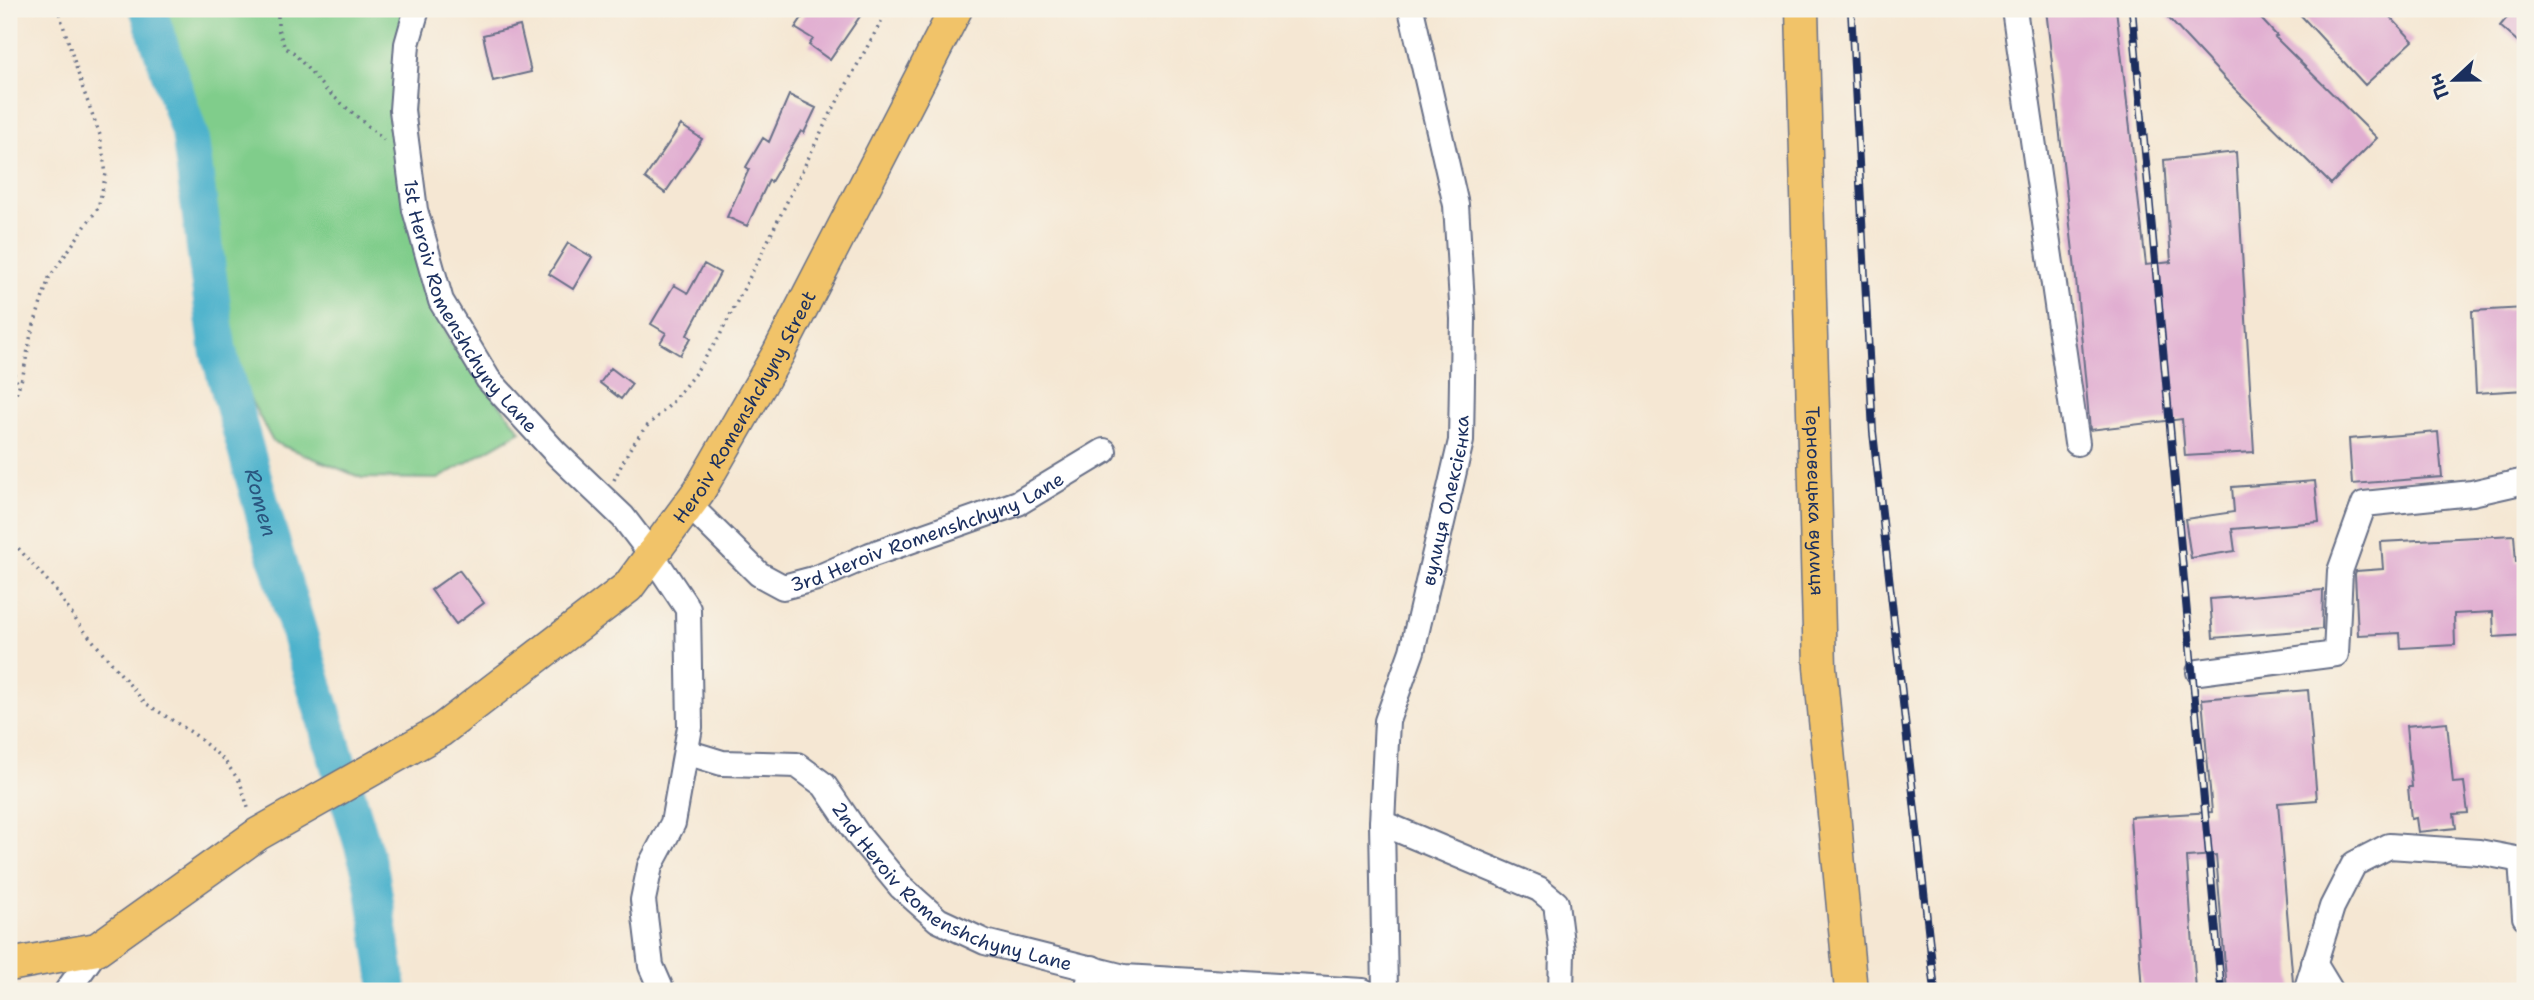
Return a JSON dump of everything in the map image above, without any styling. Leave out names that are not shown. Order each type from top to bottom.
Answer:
[{"type":"main road","name":"Heroiv Romenshchyny Street","points":[[97,949],[249,840],[440,731],[628,587],[699,491],[778,354],[956,9]]},
{"type":"main road","name":"Терновецька вулиця","points":[[1802,9],[1820,667],[1851,991]]},
{"type":"main road","points":[[9,965],[97,949]]},
{"type":"street","name":"1st Heroiv Romenshchyny Lane","points":[[417,9],[407,44],[402,110],[415,210],[441,301],[488,379],[557,454],[623,517],[688,609],[690,727],[673,823],[649,866],[643,900],[652,966],[662,991]]},
{"type":"street","name":"вулиця Олексієнка","points":[[1385,991],[1382,823],[1387,721],[1412,651],[1461,441],[1463,319],[1456,205],[1411,9]]},
{"type":"street","points":[[2014,9],[2077,443]]},
{"type":"street","name":"3rd Heroiv Romenshchyny Lane","points":[[689,505],[759,574],[783,587],[817,578],[870,555],[1018,503],[1104,451]]},
{"type":"street","points":[[2199,672],[2336,654],[2340,571],[2364,505],[2472,493],[2525,481]]},
{"type":"street","name":"2nd Heroiv Romenshchyny Lane","points":[[686,752],[722,763],[797,765],[824,785],[858,835],[901,887],[938,920],[985,942],[1089,980],[1124,977],[1363,991]]},
{"type":"street","points":[[1382,823],[1539,889],[1556,903],[1562,951],[1561,991]]},
{"type":"street","points":[[2306,991],[2332,906],[2354,864],[2389,846],[2479,852],[2523,860],[2525,917]]},
{"type":"street","points":[[67,991],[97,949]]},
{"type":"street","points":[[2314,964],[2331,991]]},
{"type":"path","points":[[9,413],[50,278],[98,208],[106,174],[100,135],[75,67],[58,9]]},
{"type":"path","points":[[278,9],[278,29],[285,48],[293,52],[326,90],[368,125],[409,167]]},
{"type":"path","points":[[604,499],[629,450],[645,428],[670,405],[720,335],[825,124],[888,9]]},
{"type":"path","points":[[9,360],[18,387]]},
{"type":"path","points":[[9,538],[54,588],[78,623],[145,703],[194,734],[224,760],[240,782],[249,808],[249,840]]},
{"type":"green space","points":[[162,9],[427,9],[412,58],[414,244],[450,342],[521,431],[438,479],[362,478],[273,442],[225,352],[216,234],[204,144]]},
{"type":"building","points":[[808,9],[865,9],[830,60],[809,45],[813,39],[795,28]]},
{"type":"building","points":[[2046,9],[2116,9],[2146,265],[2171,262],[2164,160],[2236,152],[2254,452],[2185,456],[2182,419],[2090,430]]},
{"type":"building","points":[[2160,9],[2252,9],[2277,36],[2275,37],[2377,138],[2331,184],[2228,82]]},
{"type":"building","points":[[2295,9],[2383,9],[2413,41],[2365,85]]},
{"type":"building","points":[[2514,9],[2525,9],[2525,48],[2500,26]]},
{"type":"building","points":[[520,26],[531,72],[493,81],[483,35]]},
{"type":"building","points":[[789,95],[816,108],[804,133],[801,131],[771,182],[769,180],[747,226],[727,217],[749,169],[746,167],[763,138],[769,142]]},
{"type":"building","points":[[681,125],[702,139],[665,193],[645,178]]},
{"type":"building","points":[[568,243],[592,257],[573,289],[549,274]]},
{"type":"building","points":[[704,264],[720,273],[687,335],[691,338],[680,355],[660,343],[666,333],[651,324],[674,285],[688,293]]},
{"type":"building","points":[[2525,308],[2525,390],[2476,393],[2472,311]]},
{"type":"building","points":[[611,368],[632,384],[621,399],[600,383]]},
{"type":"building","points":[[2438,432],[2442,477],[2352,484],[2349,439]]},
{"type":"building","points":[[2315,481],[2319,522],[2232,529],[2235,551],[2191,558],[2185,519],[2234,512],[2232,487]]},
{"type":"building","points":[[2514,535],[2516,562],[2525,561],[2525,635],[2494,637],[2493,612],[2454,614],[2455,645],[2401,648],[2400,633],[2358,635],[2355,574],[2356,571],[2383,569],[2381,542]]},
{"type":"building","points":[[459,570],[484,603],[456,624],[431,590]]},
{"type":"building","points":[[2323,590],[2322,629],[2213,638],[2210,599]]},
{"type":"building","points":[[2308,690],[2317,800],[2278,803],[2292,991],[2227,991],[2216,855],[2187,857],[2196,991],[2142,991],[2130,817],[2212,812],[2202,699]]},
{"type":"building","points":[[2447,722],[2453,783],[2464,782],[2468,813],[2454,814],[2456,828],[2418,832],[2416,818],[2411,819],[2408,787],[2412,787],[2406,726]]},
{"type":"waterway","name":"Romen","points":[[148,9],[190,136],[218,350],[267,526],[371,874],[389,991]]},
{"type":"railway","points":[[1851,9],[1873,432],[1935,991]]},
{"type":"railway","points":[[2132,9],[2221,987]]}]
